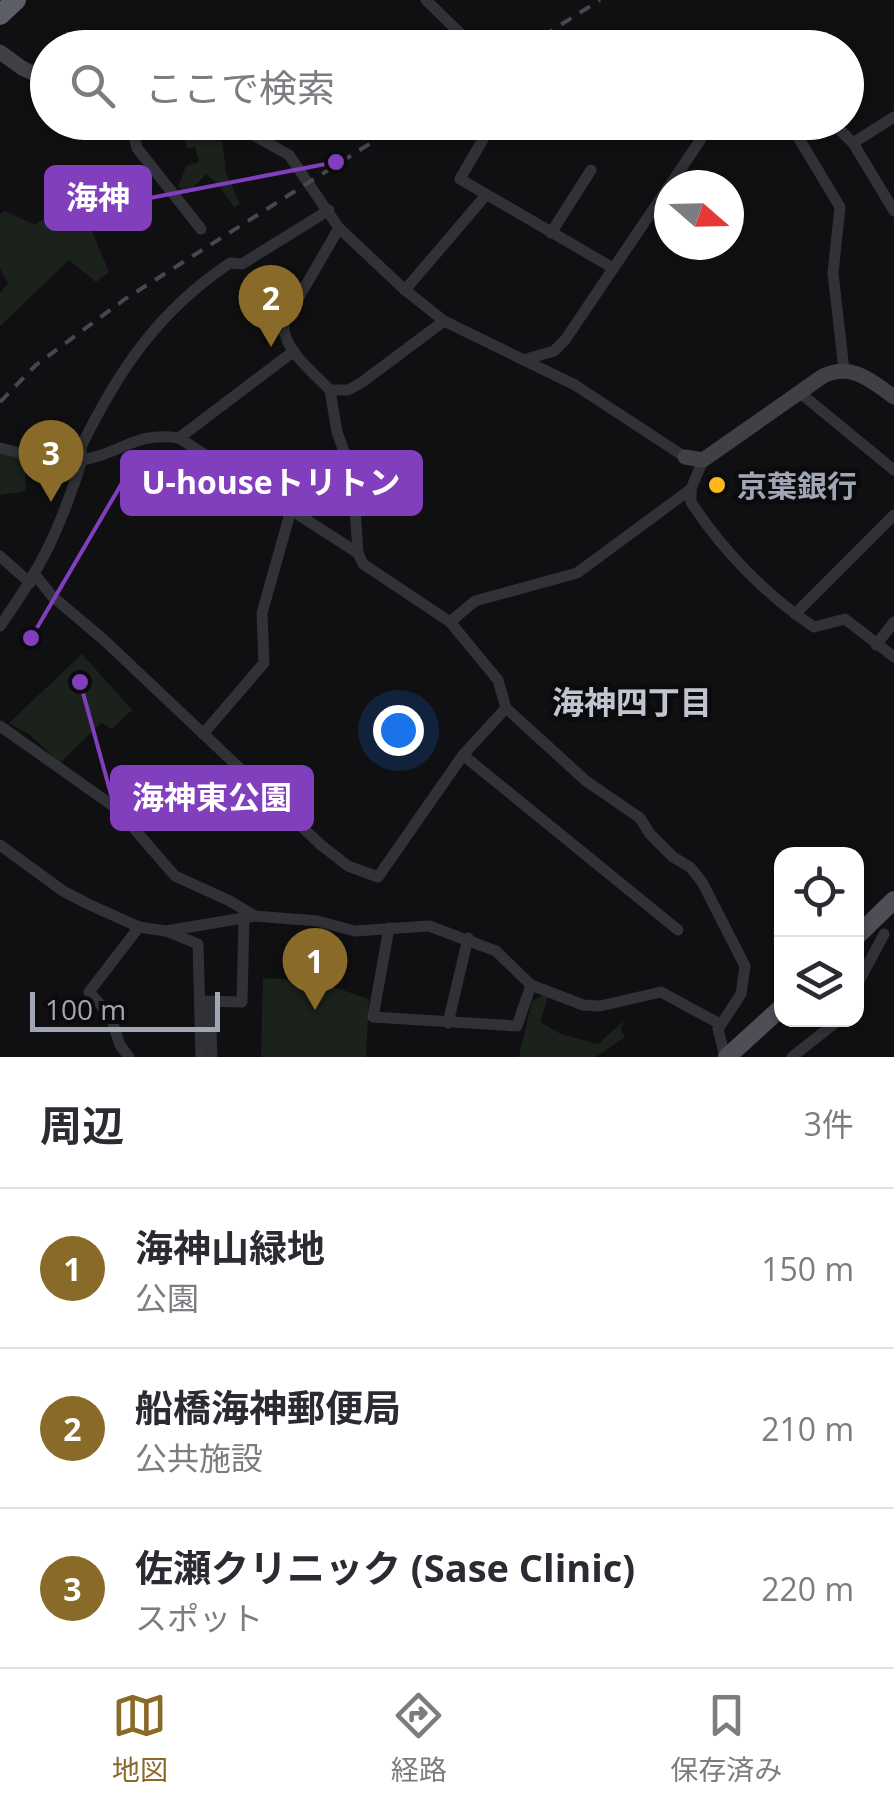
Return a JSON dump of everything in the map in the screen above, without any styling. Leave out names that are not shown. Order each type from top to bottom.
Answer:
[{"type":"highway","points":[[0,14],[16,0]]},
{"type":"main road","points":[[864,929],[894,900]]},
{"type":"main road","points":[[726,1057],[774,1014]]},
{"type":"street","points":[[426,0],[457,30]]},
{"type":"street","points":[[0,52],[30,72]]},
{"type":"street","points":[[864,136],[894,117]]},
{"type":"street","points":[[135,140],[137,148],[200,228]]},
{"type":"street","points":[[263,140],[288,154],[339,228],[404,290],[444,321],[603,401],[685,457],[703,460]]},
{"type":"street","points":[[482,140],[459,176],[462,182],[613,268]]},
{"type":"street","points":[[680,170],[700,140]]},
{"type":"street","points":[[800,140],[840,207],[833,273],[844,370]]},
{"type":"street","points":[[850,140],[894,211]]},
{"type":"street","points":[[853,143],[858,140]]},
{"type":"street","points":[[551,233],[591,170]]},
{"type":"street","points":[[404,290],[486,195]]},
{"type":"street","points":[[522,360],[554,351],[565,340],[654,208]]},
{"type":"street","points":[[0,626],[33,580],[56,536],[81,457],[119,375],[156,326],[220,269],[230,263],[242,264],[328,210]]},
{"type":"street","points":[[339,228],[284,323],[282,333],[330,390],[337,432],[353,476],[358,553],[363,564],[450,622],[498,680],[506,708],[586,781],[640,818],[650,834],[702,882],[745,966],[741,994],[718,1029],[726,1057]]},
{"type":"street","points":[[330,390],[348,390],[362,383],[444,321]]},
{"type":"street","points":[[179,438],[294,350]]},
{"type":"street","points":[[894,396],[868,378],[844,370],[828,373],[703,460],[690,502],[729,552],[794,614],[814,627],[845,620],[894,657]]},
{"type":"street","points":[[799,392],[894,470]]},
{"type":"street","points":[[0,448],[27,454],[102,457],[148,436],[179,438],[358,553]]},
{"type":"street","points":[[450,622],[475,601],[578,574],[691,489]]},
{"type":"street","points":[[203,734],[264,663],[262,613],[291,510]]},
{"type":"street","points":[[794,614],[894,515]]},
{"type":"street","points":[[0,556],[104,640],[322,845],[348,866],[378,878],[463,755],[506,708]]},
{"type":"street","points":[[876,645],[894,622]]},
{"type":"street","points":[[0,726],[116,808],[175,876],[230,901],[249,917]]},
{"type":"street","points":[[463,755],[678,930]]},
{"type":"street","points":[[0,845],[62,891],[139,927],[166,930],[249,917],[317,922],[356,931],[429,926],[496,951],[531,985],[583,1005],[600,1006],[661,992],[720,1024]]},
{"type":"street","points":[[205,1002],[242,1002],[249,917]]},
{"type":"street","points":[[128,1057],[110,1015],[88,992],[139,927]]},
{"type":"street","points":[[388,928],[373,1016],[516,1026],[531,985]]},
{"type":"street","points":[[166,930],[198,944],[212,1057]]},
{"type":"street","points":[[864,971],[884,934]]},
{"type":"street","points":[[448,1023],[468,938]]},
{"type":"street","points":[[201,1057],[205,1002]]},
{"type":"street","points":[[792,1057],[831,1027]]},
{"type":"shaded area","points":[[185,140],[222,141],[226,173],[240,204],[234,207],[206,174],[187,194],[178,187],[186,166],[199,162],[195,147],[187,148]]},
{"type":"shaded area","points":[[76,208],[103,213],[91,229],[109,272],[96,282],[69,260],[0,326],[0,293],[8,283],[0,269],[0,214],[5,211],[35,225],[55,211]]},
{"type":"shaded area","points":[[0,451],[25,457],[26,491],[0,495]]},
{"type":"shaded area","points":[[82,654],[132,710],[112,729],[101,723],[60,763],[29,734],[9,723]]},
{"type":"shaded area","points":[[263,978],[316,981],[369,999],[366,1057],[261,1057]]},
{"type":"shaded area","points":[[548,997],[540,1022],[561,1034],[598,1044],[624,1021],[621,1030],[625,1037],[596,1057],[512,1057],[519,1056],[532,1001]]},
{"type":"railway","points":[[552,30],[600,0]]},
{"type":"railway","points":[[0,402],[36,365],[125,299],[376,140]]},
{"type":"place","name":"海神","points":[[336,162]]},
{"type":"place","name":"船橋海神郵便局","points":[[271,347]]},
{"type":"place","name":"京葉銀行","points":[[717,485]]},
{"type":"place","name":"佐瀬クリニック (Sase Clinic)","points":[[51,502]]},
{"type":"place","name":"U-houseトリトン","points":[[31,638]]},
{"type":"place","name":"海神東公園","points":[[80,682]]},
{"type":"place","name":"海神山緑地","points":[[315,1010]]},
{"type":"district","name":"海神四丁目","points":[[632,701]]}]
